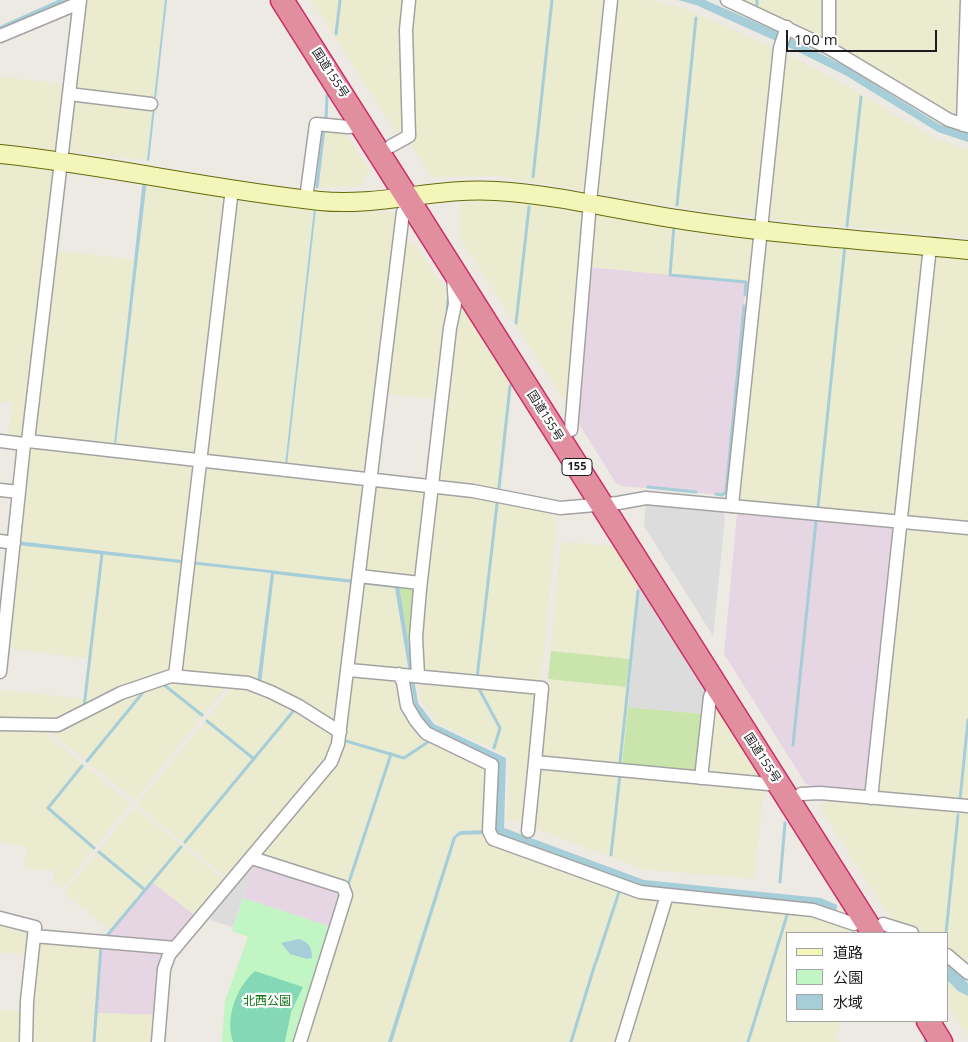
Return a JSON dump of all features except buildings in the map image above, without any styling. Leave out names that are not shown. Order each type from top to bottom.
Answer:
[{"type":"highway","name":"国道155号","points":[[282,0],[363,126],[571,430],[609,504],[715,685],[877,928]]},
{"type":"highway","name":"国道155号","points":[[298,0],[391,146],[412,198],[453,269],[801,794],[877,928]]},
{"type":"highway","points":[[929,1022],[941,1042]]},
{"type":"highway","points":[[944,1022],[956,1042]]},
{"type":"street","points":[[391,146],[409,136],[406,30],[409,0]]},
{"type":"street","points":[[571,430],[590,202],[612,0]]},
{"type":"street","points":[[727,0],[785,31],[830,48],[949,120],[965,126],[967,0]]},
{"type":"street","points":[[828,0],[830,48]]},
{"type":"street","points":[[0,36],[79,2],[19,492],[0,672]]},
{"type":"street","points":[[732,505],[780,48],[785,31]]},
{"type":"street","points":[[69,94],[151,104]]},
{"type":"street","points":[[306,199],[316,124],[348,127],[363,126]]},
{"type":"street","points":[[0,154],[61,160],[232,189],[323,201],[372,201],[412,198],[457,190],[497,191],[590,202],[688,221],[968,250]]},
{"type":"street","points":[[175,676],[232,189]]},
{"type":"street","points":[[158,1042],[164,970],[175,948],[252,858],[330,762],[338,744],[403,212],[412,198]]},
{"type":"street","points":[[871,798],[930,246]]},
{"type":"street","points":[[453,269],[455,304],[450,328],[420,583],[416,637],[409,675],[404,682],[408,706],[416,721],[426,733],[492,765],[491,822],[489,831],[493,839],[640,892],[813,910],[854,924],[905,932]]},
{"type":"street","points":[[0,441],[26,442],[432,487],[473,492],[560,508],[609,504],[646,498],[968,528]]},
{"type":"street","points":[[0,490],[19,492]]},
{"type":"street","points":[[0,541],[14,543]]},
{"type":"street","points":[[359,580],[420,583]]},
{"type":"street","points":[[348,670],[542,688],[528,831]]},
{"type":"street","points":[[0,724],[58,725],[121,693],[175,676],[248,683],[299,706],[340,732]]},
{"type":"street","points":[[701,778],[710,697],[715,685]]},
{"type":"street","points":[[535,762],[780,785]]},
{"type":"street","points":[[801,794],[820,793],[968,806]]},
{"type":"street","points":[[252,858],[343,887],[346,896],[300,1042]]},
{"type":"street","points":[[622,1042],[666,895]]},
{"type":"street","points":[[0,918],[35,926],[27,1001],[26,1042]]},
{"type":"street","points":[[34,936],[175,948]]},
{"type":"street","points":[[948,956],[968,973]]},
{"type":"shaded area","points":[[589,267],[746,282],[726,492],[722,495],[623,486],[616,483],[574,416]]},
{"type":"shaded area","points":[[650,502],[722,509],[725,516],[713,636],[644,526],[646,506]]},
{"type":"shaded area","points":[[743,511],[893,527],[896,530],[869,786],[865,791],[812,787],[806,784],[724,654],[737,515]]},
{"type":"shaded area","points":[[638,583],[706,693],[704,714],[628,707]]},
{"type":"shaded area","points":[[258,866],[338,890],[341,897],[331,927],[243,898],[253,867]]},
{"type":"shaded area","points":[[253,867],[233,927],[210,920],[214,910]]},
{"type":"shaded area","points":[[151,881],[197,917],[171,945],[102,940]]},
{"type":"shaded area","points":[[102,944],[169,949],[156,1015],[97,1013]]},
{"type":"green space","points":[[88,0],[165,0],[154,100],[76,91],[73,87],[83,5],[88,3]]},
{"type":"green space","points":[[311,0],[407,0],[406,130],[398,136]]},
{"type":"green space","points":[[411,0],[610,0],[588,192],[498,176],[430,177],[413,148]]},
{"type":"green space","points":[[614,0],[649,0],[686,9],[776,49],[757,216],[712,213],[595,193]]},
{"type":"green space","points":[[739,0],[825,0],[825,35],[821,38]]},
{"type":"green space","points":[[833,0],[964,0],[960,114],[942,109],[840,48],[834,39]]},
{"type":"green space","points":[[786,53],[861,94],[933,138],[968,149],[968,238],[771,219],[768,216]]},
{"type":"green space","points":[[0,76],[67,85],[59,152],[0,146]]},
{"type":"green space","points":[[71,98],[153,106],[147,160],[65,150]]},
{"type":"green space","points":[[327,127],[343,129],[369,169],[361,186],[319,188]]},
{"type":"green space","points":[[0,162],[53,167],[57,171],[27,432],[22,437],[8,436],[12,403],[0,402]]},
{"type":"green space","points":[[147,180],[222,192],[228,198],[199,450],[193,455],[116,444]]},
{"type":"green space","points":[[239,196],[282,205],[314,209],[285,465],[207,456],[233,200]]},
{"type":"green space","points":[[461,199],[488,199],[578,207],[587,213],[568,407],[461,239]]},
{"type":"green space","points":[[316,209],[397,212],[369,467],[358,475],[287,465]]},
{"type":"green space","points":[[597,211],[755,238],[751,283],[589,267],[593,216]]},
{"type":"green space","points":[[773,236],[922,250],[926,257],[899,517],[742,501],[739,493],[765,241]]},
{"type":"green space","points":[[406,241],[417,245],[450,298],[439,399],[385,394]]},
{"type":"green space","points":[[53,250],[134,260],[114,444],[33,434]]},
{"type":"green space","points":[[936,253],[968,256],[968,524],[904,518],[932,258]]},
{"type":"green space","points":[[464,309],[513,386],[501,489],[474,483],[442,481],[437,474],[458,310]]},
{"type":"green space","points":[[35,445],[193,465],[196,469],[185,560],[21,541],[31,448]]},
{"type":"green space","points":[[203,466],[358,484],[366,493],[355,580],[190,561]]},
{"type":"green space","points":[[377,488],[425,491],[414,581],[362,574],[371,495]]},
{"type":"green space","points":[[437,492],[473,496],[531,510],[550,512],[557,518],[541,680],[536,684],[421,672],[419,637]]},
{"type":"green space","points":[[904,526],[968,532],[968,800],[879,792],[876,790]]},
{"type":"green space","points":[[566,542],[614,546],[638,583],[630,659],[551,651],[561,544]]},
{"type":"green space","points":[[17,545],[185,563],[173,674],[56,723],[0,721],[0,690],[86,699],[91,659],[5,648]]},
{"type":"green space","points":[[189,563],[271,573],[257,683],[177,674]]},
{"type":"green space","points":[[274,574],[355,583],[336,727],[261,684]]},
{"type":"green space","points":[[361,584],[395,588],[408,672],[353,667]]},
{"type":"green space","points":[[399,585],[417,585],[413,672]]},
{"type":"green space","points":[[551,651],[630,659],[626,687],[548,679]]},
{"type":"green space","points":[[354,674],[398,678],[411,721],[490,767],[485,830],[460,831],[453,837],[388,1042],[303,1042],[352,889],[349,884],[260,857],[343,746],[351,677]]},
{"type":"green space","points":[[173,679],[228,685],[135,800],[50,732],[49,728],[83,713]]},
{"type":"green space","points":[[548,679],[630,688],[622,765],[546,758],[539,752]]},
{"type":"green space","points":[[424,680],[536,689],[526,826],[507,818],[510,757],[437,722],[421,700],[418,685]]},
{"type":"green space","points":[[234,686],[269,694],[335,733],[326,760],[229,879],[138,806],[138,803]]},
{"type":"green space","points":[[628,707],[704,714],[695,772],[622,765]]},
{"type":"green space","points":[[718,709],[761,779],[705,775],[713,710]]},
{"type":"green space","points":[[0,726],[39,728],[130,803],[63,888],[54,882],[55,871],[24,868],[27,847],[0,842]]},
{"type":"green space","points":[[543,765],[764,787],[754,879],[643,869],[531,827],[537,769]]},
{"type":"green space","points":[[827,799],[968,811],[968,970],[948,953],[948,932],[915,932],[894,923],[820,808]]},
{"type":"green space","points":[[133,809],[137,809],[227,882],[197,917],[151,881],[110,930],[64,893]]},
{"type":"green space","points":[[485,834],[485,838],[639,894],[787,909],[856,927],[858,932],[786,932],[786,1022],[841,1022],[835,1040],[840,1042],[392,1042],[456,838],[460,835]]},
{"type":"green space","name":"北西公園","points":[[243,898],[331,927],[296,1042],[222,1042],[225,1001],[248,937],[232,931]]},
{"type":"green space","points":[[0,923],[28,930],[31,933],[29,954],[0,953]]},
{"type":"green space","points":[[39,938],[102,944],[97,1013],[156,1015],[153,1042],[29,1042]]},
{"type":"green space","points":[[255,971],[303,987],[291,1012],[285,1042],[233,1042],[230,1023],[231,1013],[242,985]]},
{"type":"green space","points":[[948,981],[958,991],[968,996],[968,1038],[948,1006]]},
{"type":"green space","points":[[0,1010],[22,1012],[22,1042],[0,1042]]},
{"type":"water","points":[[58,0],[74,0],[0,32],[0,26]]},
{"type":"water","points":[[165,0],[167,0],[149,161],[147,160]]},
{"type":"water","points":[[678,0],[705,0],[776,31],[845,66],[939,124],[965,133],[968,52],[968,142],[938,132],[845,75],[776,41],[696,5]]},
{"type":"water","points":[[143,179],[147,180],[116,444],[114,444]]},
{"type":"water","points":[[314,209],[316,209],[287,465],[285,465]]},
{"type":"water","points":[[17,541],[399,585],[418,703],[434,724],[506,758],[504,828],[644,880],[821,898],[837,905],[836,915],[642,890],[493,836],[498,763],[433,732],[415,708],[395,588],[274,574],[261,684],[257,683],[271,573],[17,545]]},
{"type":"water","points":[[485,830],[485,834],[460,835],[456,838],[392,1042],[388,1042],[453,837],[460,831]]},
{"type":"water","points":[[299,939],[309,946],[312,958],[307,959],[290,954],[281,943]]},
{"type":"water","points":[[948,965],[968,983],[968,996],[958,991],[948,981]]},
{"type":"waterway","points":[[336,34],[340,0]]},
{"type":"waterway","points":[[533,177],[552,0]]},
{"type":"waterway","points":[[757,0],[757,5]]},
{"type":"waterway","points":[[677,205],[696,18]]},
{"type":"waterway","points":[[326,120],[327,95]]},
{"type":"waterway","points":[[847,226],[861,97]]},
{"type":"waterway","points":[[317,187],[324,129]]},
{"type":"waterway","points":[[516,323],[529,207]]},
{"type":"waterway","points":[[674,225],[670,275],[746,282],[745,295]]},
{"type":"waterway","points":[[818,507],[845,245]]},
{"type":"waterway","points":[[447,314],[448,300]]},
{"type":"waterway","points":[[716,494],[722,495],[726,492],[744,306]]},
{"type":"waterway","points":[[499,488],[510,386]]},
{"type":"waterway","points":[[648,487],[696,492]]},
{"type":"waterway","points":[[477,678],[497,504]]},
{"type":"waterway","points":[[793,745],[816,521]]},
{"type":"waterway","points":[[84,707],[102,554]]},
{"type":"waterway","points":[[620,762],[638,591]]},
{"type":"waterway","points":[[163,684],[202,715]]},
{"type":"waterway","points":[[478,687],[500,728],[494,748]]},
{"type":"waterway","points":[[87,761],[145,690]]},
{"type":"waterway","points":[[185,842],[295,709]]},
{"type":"waterway","points":[[960,800],[968,720]]},
{"type":"waterway","points":[[207,721],[254,759]]},
{"type":"waterway","points":[[346,741],[404,758],[428,742]]},
{"type":"waterway","points":[[349,882],[391,754]]},
{"type":"waterway","points":[[82,766],[48,808],[94,848]]},
{"type":"waterway","points":[[611,855],[620,774]]},
{"type":"waterway","points":[[946,932],[958,815]]},
{"type":"waterway","points":[[780,882],[785,823]]},
{"type":"waterway","points":[[105,938],[181,847]]},
{"type":"waterway","points":[[99,852],[145,890]]},
{"type":"waterway","points":[[596,962],[620,889]]},
{"type":"waterway","points":[[748,1042],[788,912]]},
{"type":"waterway","points":[[94,1042],[101,946]]},
{"type":"waterway","points":[[571,1042],[595,964]]}]
